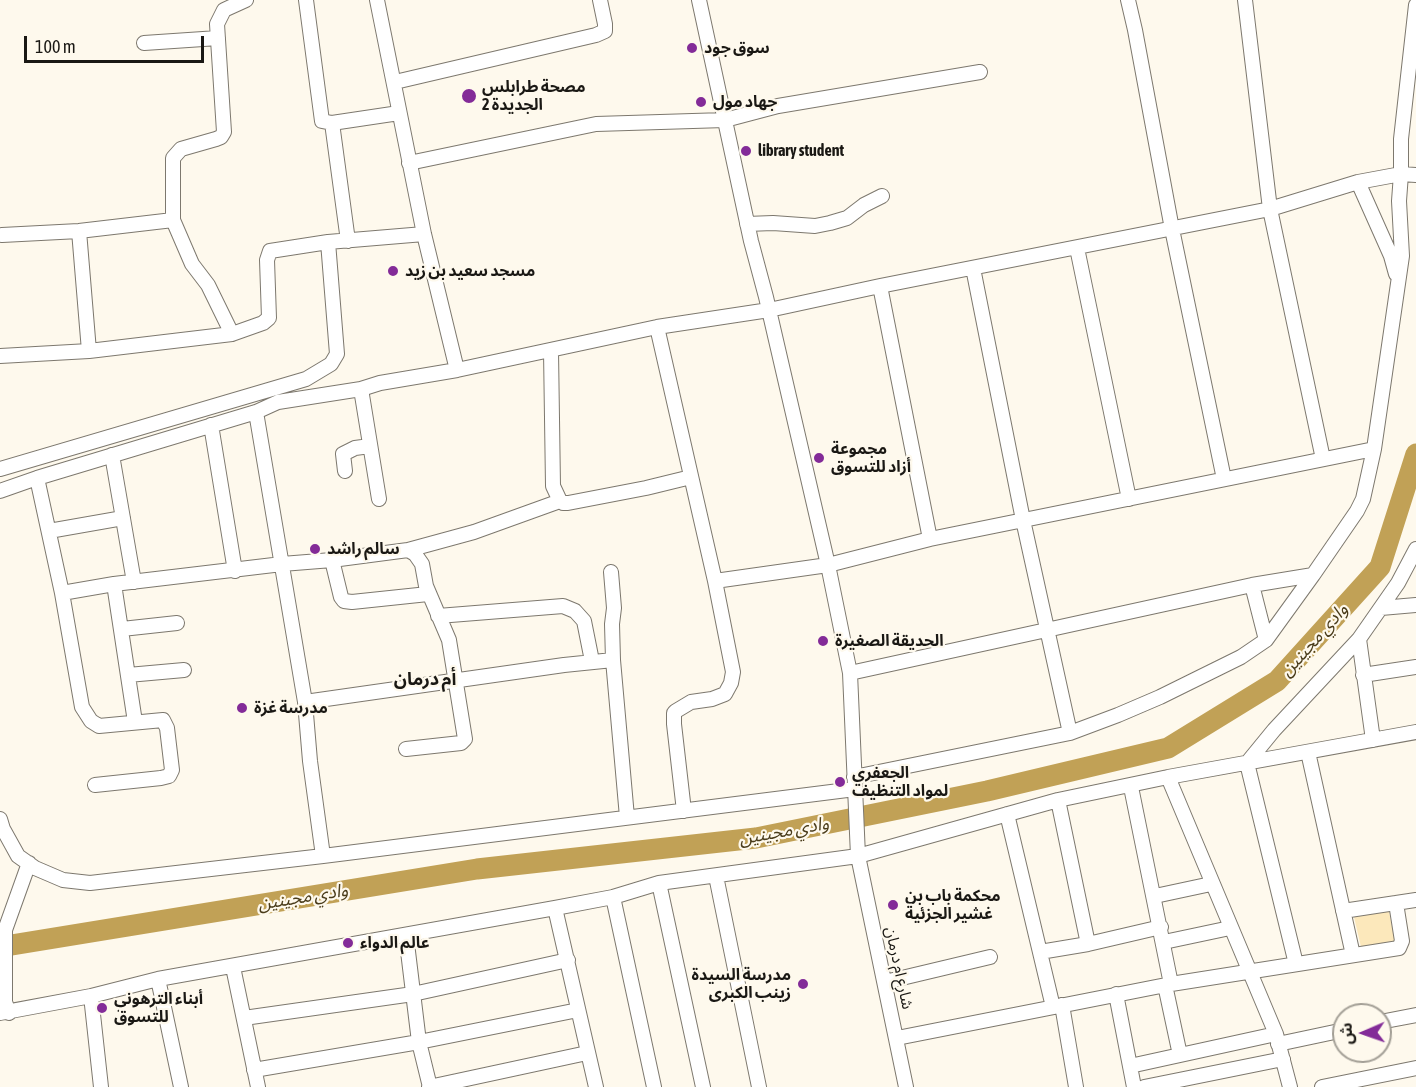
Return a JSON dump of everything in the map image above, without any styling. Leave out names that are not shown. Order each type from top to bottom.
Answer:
[{"type":"street","points":[[232,334],[208,285],[192,264],[173,220],[173,158],[181,149],[221,137],[225,132],[217,24],[221,15],[230,6],[246,0]]},
{"type":"street","points":[[306,0],[322,121],[332,123],[399,113]]},
{"type":"street","points":[[377,0],[424,234],[457,370]]},
{"type":"street","points":[[395,82],[596,35],[604,31],[605,24],[600,0]]},
{"type":"street","name":"شارع ام درمان","points":[[699,0],[747,224],[828,566],[850,673],[858,851],[906,1087]]},
{"type":"street","points":[[1128,0],[1172,229],[1224,479]]},
{"type":"street","points":[[1248,0],[1270,209],[1323,459]]},
{"type":"street","points":[[0,819],[3,830],[18,856],[63,880],[90,883],[684,811],[855,788],[1070,733],[1160,697],[1241,657],[1266,640],[1313,575],[1363,499],[1374,449],[1402,256],[1399,201],[1401,139],[1416,5]]},
{"type":"street","points":[[144,44],[218,38]]},
{"type":"street","points":[[409,163],[596,124],[725,120],[778,106],[980,72]]},
{"type":"street","points":[[332,123],[348,241]]},
{"type":"street","points":[[0,491],[37,477],[255,412],[278,402],[361,389],[380,383],[551,351],[657,327],[769,310],[1172,229],[1270,209],[1358,182],[1401,174],[1416,176]]},
{"type":"street","points":[[1358,182],[1391,256],[1398,282]]},
{"type":"street","points":[[747,224],[815,226],[830,223],[847,218],[864,205],[882,196]]},
{"type":"street","points":[[2,235],[80,231],[173,220]]},
{"type":"street","points":[[80,231],[89,351]]},
{"type":"street","points":[[0,356],[89,351],[232,334],[263,324],[269,318],[267,261],[270,251],[328,242],[424,234]]},
{"type":"street","points":[[0,469],[306,379],[331,364],[337,354],[328,242]]},
{"type":"street","points":[[1077,248],[1129,498]]},
{"type":"street","points":[[973,268],[1023,520],[1070,733]]},
{"type":"street","points":[[880,286],[930,539]]},
{"type":"street","points":[[657,327],[715,581],[733,672],[725,694],[712,699],[691,702],[674,713],[684,811]]},
{"type":"street","points":[[551,351],[553,486],[560,501]]},
{"type":"street","points":[[361,389],[379,499]]},
{"type":"street","points":[[255,412],[305,702],[310,761],[323,856]]},
{"type":"street","points":[[211,425],[235,571]]},
{"type":"street","points":[[345,471],[343,454],[355,448],[370,446]]},
{"type":"street","points":[[715,581],[828,566],[930,539],[1374,449]]},
{"type":"street","points":[[112,455],[134,582]]},
{"type":"street","points":[[37,477],[62,593],[82,707],[91,722],[99,726],[163,720],[166,724],[171,773],[161,778],[95,785]]},
{"type":"street","points":[[62,593],[114,584],[408,550],[474,532],[560,501],[563,503],[646,488],[691,477]]},
{"type":"street","points":[[49,531],[123,518]]},
{"type":"street","points":[[406,749],[461,743],[465,739],[449,639],[428,594],[422,564],[415,554],[408,550]]},
{"type":"street","points":[[1415,550],[1416,575]]},
{"type":"street","points":[[1247,763],[1282,721],[1359,639],[1398,583],[1415,550]]},
{"type":"street","points":[[332,560],[344,601],[428,594]]},
{"type":"street","points":[[611,572],[614,608],[613,660],[627,817]]},
{"type":"street","points":[[850,673],[1252,585],[1313,575]]},
{"type":"street","points":[[114,584],[135,722]]},
{"type":"street","points":[[1252,585],[1266,640]]},
{"type":"street","points":[[1381,608],[1416,605]]},
{"type":"street","points":[[438,616],[563,606],[575,611],[584,621],[592,661]]},
{"type":"street","points":[[122,630],[177,623]]},
{"type":"street","points":[[1359,639],[1373,740]]},
{"type":"street","points":[[305,702],[592,661],[613,660]]},
{"type":"street","points":[[1364,675],[1416,667]]},
{"type":"street","points":[[128,675],[184,670]]},
{"type":"street","points":[[29,863],[5,930],[3,1015],[27,1007],[91,996],[158,979],[613,897],[658,884],[858,851],[1058,800],[1168,777],[1416,732]]},
{"type":"street","points":[[1308,752],[1353,955]]},
{"type":"street","points":[[1247,763],[1296,964]]},
{"type":"street","points":[[1168,777],[1277,1039],[1290,1087]]},
{"type":"street","points":[[1131,786],[1164,942],[1168,984],[1180,1055]]},
{"type":"street","points":[[1058,800],[1088,944]]},
{"type":"street","points":[[1007,814],[1040,952],[1057,1006],[1076,1087]]},
{"type":"street","points":[[716,876],[759,1087]]},
{"type":"street","points":[[658,884],[703,1087]]},
{"type":"street","points":[[1155,896],[1211,884]]},
{"type":"street","points":[[613,897],[654,1087]]},
{"type":"street","points":[[1343,911],[1416,900]]},
{"type":"street","points":[[897,1038],[1168,984],[1399,948],[1402,941],[1396,903]]},
{"type":"street","points":[[555,908],[596,1087]]},
{"type":"street","points":[[1040,952],[1088,944],[1161,927]]},
{"type":"street","points":[[1164,942],[1230,927]]},
{"type":"street","points":[[406,935],[419,1042],[430,1087],[587,1053]]},
{"type":"street","points":[[885,982],[990,957]]},
{"type":"street","points":[[244,1018],[413,994],[567,960]]},
{"type":"street","points":[[233,967],[258,1087]]},
{"type":"street","points":[[158,979],[181,1087]]},
{"type":"street","points":[[1116,994],[1134,1087]]},
{"type":"street","points":[[91,996],[101,1087]]},
{"type":"street","points":[[254,1070],[419,1042],[578,1010]]},
{"type":"street","points":[[1392,1020],[1416,1015]]},
{"type":"street","points":[[1130,1066],[1199,1051],[1332,1032]]},
{"type":"street","points":[[1198,1080],[1199,1051]]},
{"type":"street","points":[[1144,1087],[1198,1080],[1282,1059]]},
{"type":"street","points":[[1322,1087],[1360,1084],[1416,1068]]},
{"type":"shaded area","points":[[1389,911],[1395,942],[1361,947],[1354,917]]},
{"type":"waterway","name":"وادي مجينين","points":[[0,947],[477,869],[756,838],[987,791],[1168,748],[1277,681],[1380,567],[1416,454]]},
{"type":"place","name":"سوق جود","points":[[692,48]]},
{"type":"place","name":"مصحة طرابلس الجديدة 2","points":[[469,96]]},
{"type":"place","name":"جهاد مول","points":[[701,102]]},
{"type":"place","name":"library student","points":[[746,151]]},
{"type":"place","name":"مسجد سعيد بن زيد","points":[[393,271]]},
{"type":"place","name":"مجموعة أزاد للتسوق","points":[[819,458]]},
{"type":"place","name":"سالم راشد","points":[[315,549]]},
{"type":"place","name":"الحديقة الصغيرة","points":[[823,641]]},
{"type":"place","name":"مدرسة غزة","points":[[242,708]]},
{"type":"place","name":"الجعفري لمواد التنظيف","points":[[840,782]]},
{"type":"place","name":"محكمة باب بن غشير الجزئية","points":[[893,905]]},
{"type":"place","name":"عالم الدواء","points":[[348,943]]},
{"type":"place","name":"مدرسة السيدة زينب الكبرى","points":[[803,984]]},
{"type":"place","name":"أبناء الترهوني للتسوق","points":[[102,1008]]},
{"type":"district","name":"أم درمان","points":[[425,679]]}]
